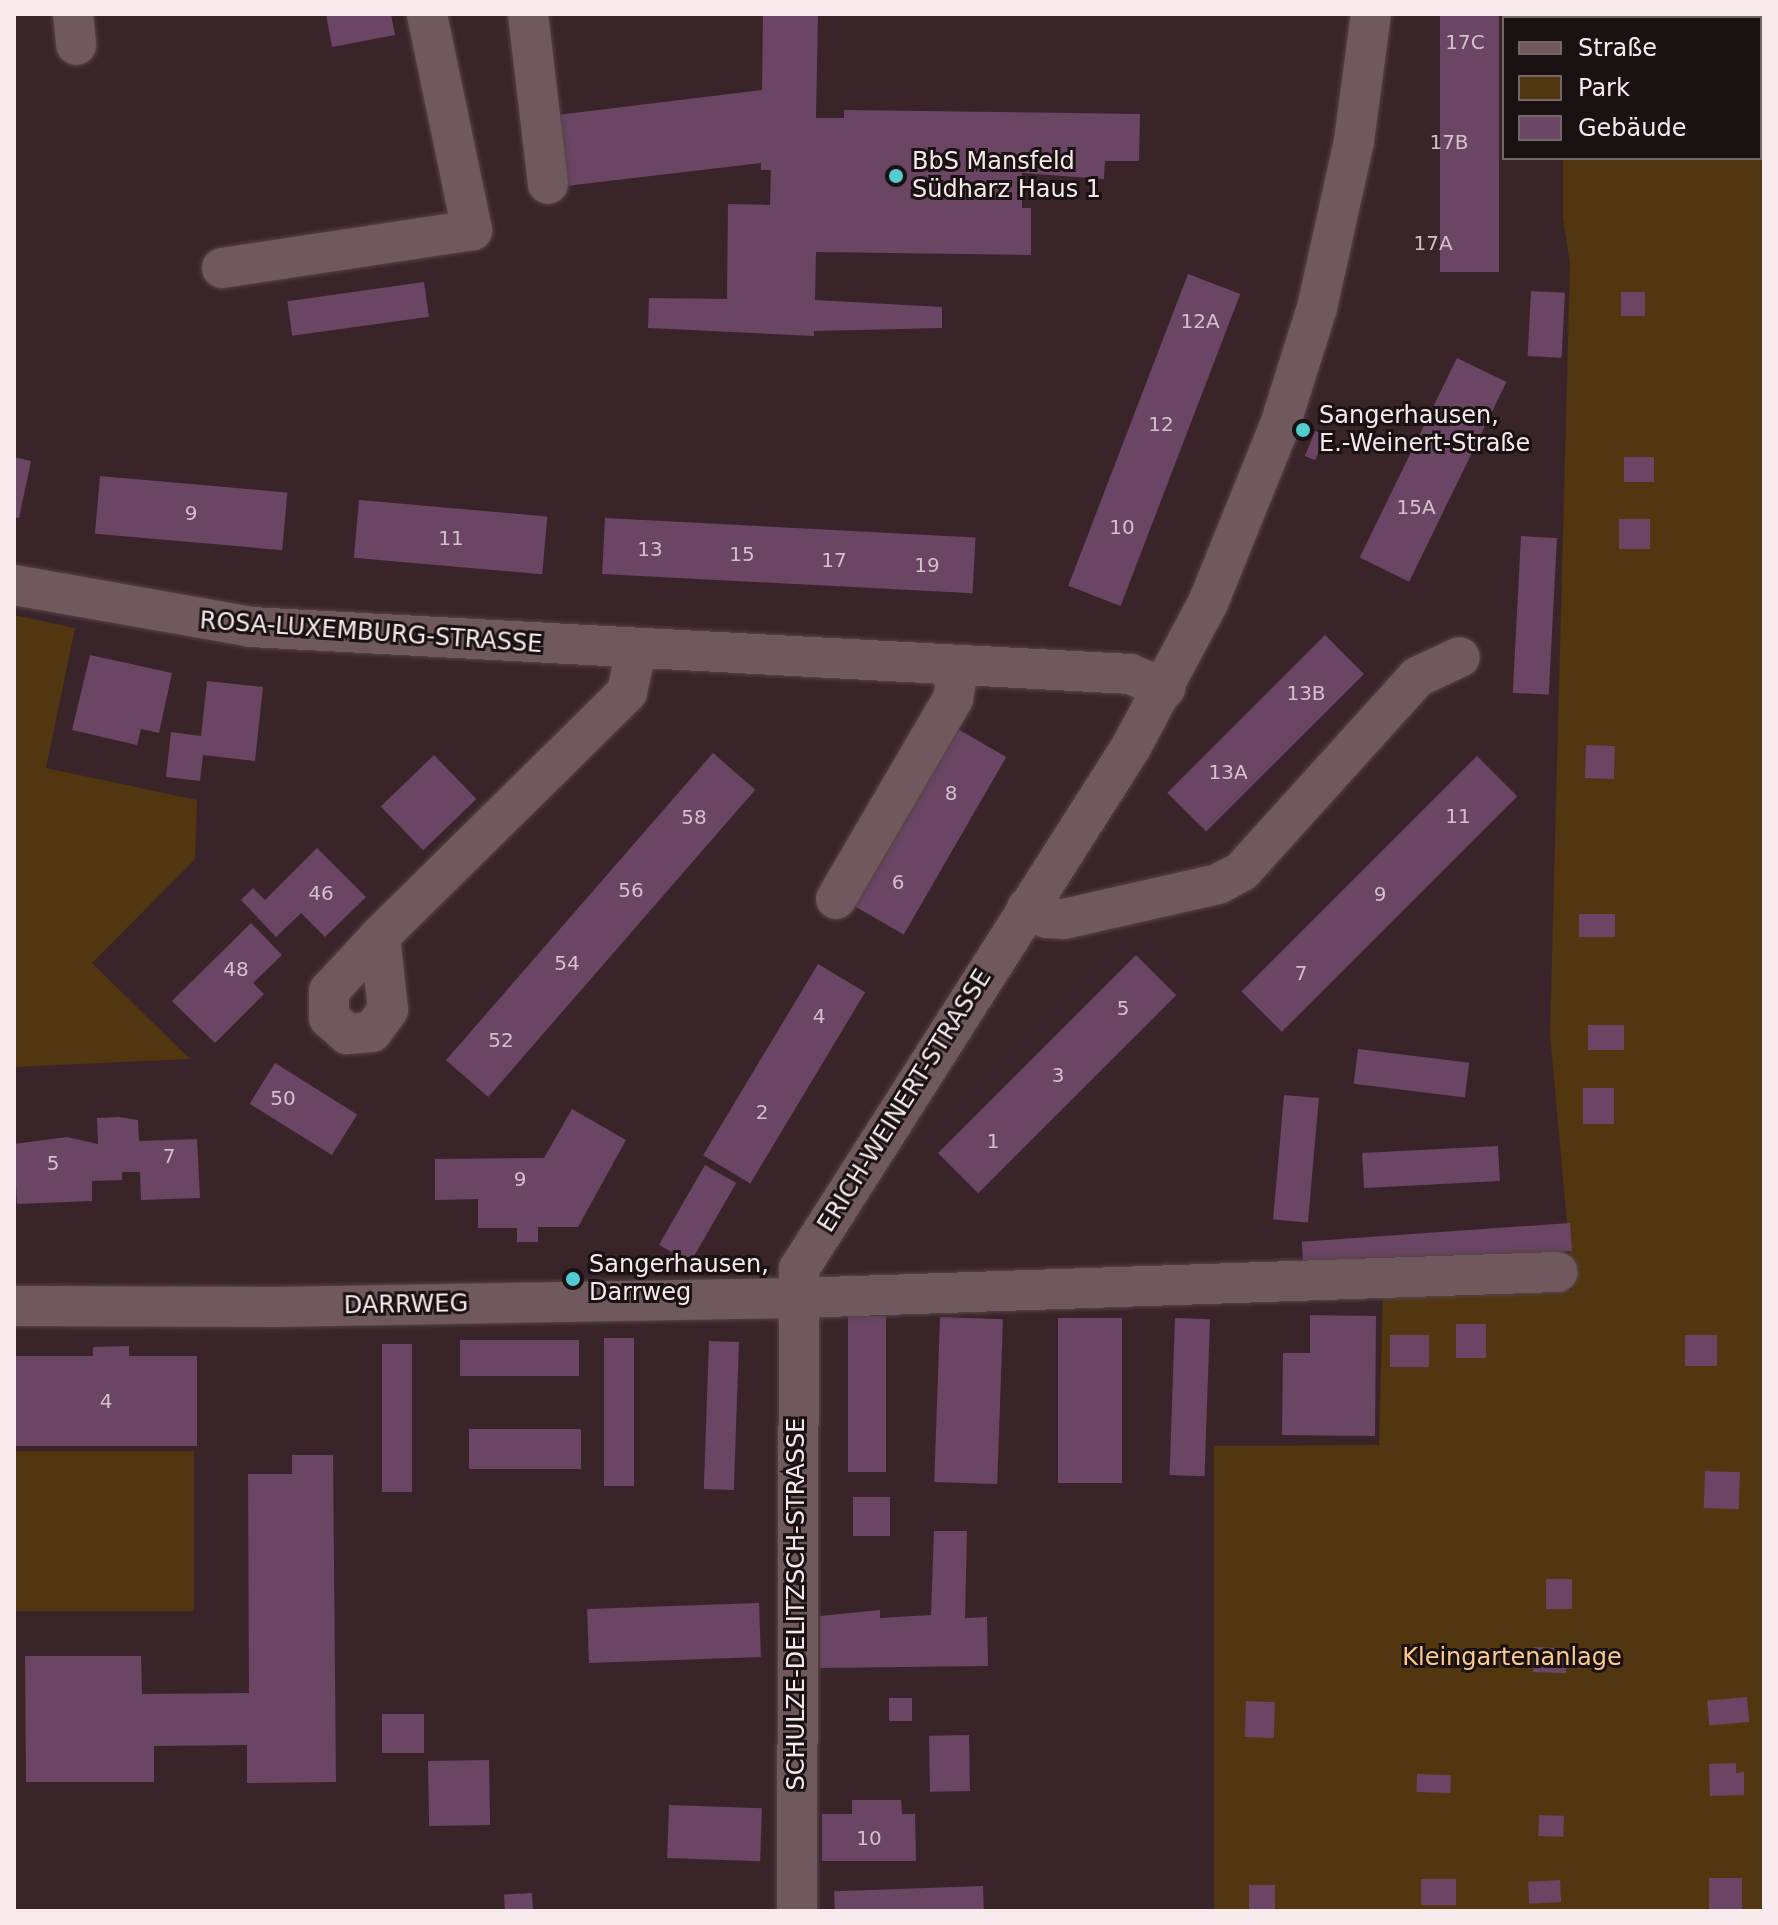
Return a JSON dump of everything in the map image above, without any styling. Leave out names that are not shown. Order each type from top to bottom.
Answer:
[{"type":"street","points":[[222,268],[472,230],[427,14]]},
{"type":"street","points":[[528,14],[548,184]]},
{"type":"street","name":"ERICH-WEINERT-STRASSE","points":[[797,1298],[799,1269],[1165,688],[1233,546],[1300,364],[1340,219],[1371,14]]},
{"type":"street","name":"ROSA-LUXEMBURG-STRASSE","points":[[14,585],[251,627],[636,651],[1130,674],[1165,688]]},
{"type":"street","points":[[380,936],[627,692],[636,651]]},
{"type":"street","points":[[1027,908],[1047,918],[1064,919],[1218,884],[1242,871],[1417,677],[1460,657]]},
{"type":"street","points":[[836,899],[953,699],[959,666]]},
{"type":"street","name":"DARRWEG","points":[[14,1306],[276,1307],[797,1298],[1558,1272]]},
{"type":"street","name":"SCHULZE-DELITZSCH-STRASSE","points":[[797,1298],[797,1911]]},
{"type":"green space","name":"Kleingartenanlage","points":[[1565,14],[1764,14],[1764,1911],[1214,1911],[1214,1446],[1379,1445],[1383,1292],[1573,1290],[1550,1034],[1570,264],[1563,219],[1563,160],[1762,160],[1762,16]]},
{"type":"green space","points":[[14,615],[75,628],[46,768],[197,800],[195,859],[92,963],[190,1059],[14,1067]]},
{"type":"green space","points":[[14,1451],[194,1451],[194,1611],[14,1611]]},
{"type":"building","points":[[326,14],[391,14],[395,35],[332,47]]},
{"type":"building","name":"BbS Mansfeld Südharz Haus 1","points":[[763,14],[818,14],[816,118],[844,118],[844,110],[1140,114],[1139,161],[1105,161],[1104,179],[1022,173],[1022,208],[1031,208],[1031,255],[816,252],[815,300],[942,307],[942,328],[814,331],[814,336],[648,328],[649,298],[727,299],[728,204],[770,205],[771,170],[761,170],[761,163],[566,186],[557,115],[762,90]]},
{"type":"building","points":[[1440,14],[1499,14],[1499,272],[1440,272]]},
{"type":"building","points":[[1188,274],[1240,294],[1121,606],[1068,586]]},
{"type":"building","points":[[424,282],[429,317],[292,336],[287,301]]},
{"type":"building","points":[[1531,291],[1565,293],[1562,358],[1528,356]]},
{"type":"building","points":[[1621,292],[1645,292],[1645,316],[1621,316]]},
{"type":"building","points":[[1457,358],[1506,382],[1409,582],[1360,558]]},
{"type":"building","points":[[1315,431],[1325,435],[1315,460],[1305,456]]},
{"type":"building","points":[[14,457],[31,461],[19,518],[14,517]]},
{"type":"building","points":[[1624,457],[1654,457],[1654,482],[1624,482]]},
{"type":"building","points":[[100,476],[287,492],[282,550],[95,534]]},
{"type":"building","points":[[359,500],[547,516],[542,574],[354,558]]},
{"type":"building","points":[[605,518],[975,537],[973,593],[602,574]]},
{"type":"building","points":[[1619,519],[1650,519],[1650,549],[1619,549]]},
{"type":"building","points":[[1521,536],[1557,538],[1549,695],[1513,693]]},
{"type":"building","points":[[1325,635],[1364,674],[1206,832],[1167,793]]},
{"type":"building","points":[[90,655],[172,673],[159,733],[141,729],[137,745],[72,730]]},
{"type":"building","points":[[207,681],[263,687],[255,761],[203,755],[200,781],[166,777],[171,732],[201,736]]},
{"type":"building","points":[[956,728],[1006,757],[904,935],[854,906]]},
{"type":"building","points":[[1586,745],[1615,746],[1614,779],[1585,778]]},
{"type":"building","points":[[713,753],[755,790],[488,1097],[446,1060]]},
{"type":"building","points":[[434,755],[476,799],[423,850],[381,806]]},
{"type":"building","points":[[1477,756],[1517,796],[1282,1032],[1242,991]]},
{"type":"building","points":[[317,848],[366,897],[325,937],[301,913],[276,937],[241,900],[253,888],[265,900]]},
{"type":"building","points":[[1579,914],[1615,914],[1615,937],[1579,937]]},
{"type":"building","points":[[251,923],[282,955],[253,983],[264,994],[215,1043],[172,1001]]},
{"type":"building","points":[[1136,955],[1176,995],[978,1193],[938,1153]]},
{"type":"building","points":[[818,964],[865,992],[750,1183],[703,1155]]},
{"type":"building","points":[[1588,1025],[1624,1025],[1624,1050],[1588,1050]]},
{"type":"building","points":[[1358,1049],[1469,1063],[1465,1097],[1354,1084]]},
{"type":"building","points":[[275,1063],[357,1114],[332,1155],[250,1104]]},
{"type":"building","points":[[1583,1088],[1614,1088],[1614,1124],[1583,1124]]},
{"type":"building","points":[[1284,1095],[1319,1098],[1308,1223],[1273,1220]]},
{"type":"building","points":[[572,1109],[626,1140],[578,1227],[538,1227],[538,1242],[517,1242],[517,1228],[478,1228],[478,1199],[435,1200],[435,1159],[544,1158]]},
{"type":"building","points":[[97,1118],[138,1120],[139,1141],[197,1139],[200,1198],[141,1200],[140,1172],[122,1172],[122,1180],[92,1181],[92,1201],[17,1204],[14,1144],[67,1137],[98,1144]]},
{"type":"building","points":[[1498,1146],[1500,1181],[1364,1188],[1362,1153]]},
{"type":"building","points":[[705,1165],[736,1183],[690,1263],[659,1245]]},
{"type":"building","points":[[1570,1223],[1572,1251],[1304,1270],[1302,1242]]},
{"type":"building","points":[[1310,1315],[1376,1316],[1375,1436],[1282,1435],[1283,1353],[1310,1353]]},
{"type":"building","points":[[848,1316],[886,1316],[886,1472],[848,1472]]},
{"type":"building","points":[[940,1317],[1003,1319],[997,1484],[934,1482]]},
{"type":"building","points":[[1058,1318],[1122,1318],[1122,1483],[1058,1483]]},
{"type":"building","points":[[1175,1318],[1210,1319],[1204,1476],[1170,1475]]},
{"type":"building","points":[[1456,1324],[1486,1324],[1486,1358],[1456,1358]]},
{"type":"building","points":[[1390,1335],[1429,1335],[1429,1367],[1390,1367]]},
{"type":"building","points":[[1685,1335],[1717,1335],[1717,1366],[1685,1366]]},
{"type":"building","points":[[604,1338],[634,1338],[634,1486],[604,1486]]},
{"type":"building","points":[[460,1340],[579,1340],[579,1376],[460,1376]]},
{"type":"building","points":[[709,1341],[739,1342],[734,1490],[704,1489]]},
{"type":"building","points":[[382,1344],[412,1344],[412,1492],[382,1492]]},
{"type":"building","points":[[129,1346],[129,1356],[197,1356],[197,1446],[14,1446],[14,1356],[93,1356],[93,1347]]},
{"type":"building","points":[[469,1429],[581,1429],[581,1469],[469,1469]]},
{"type":"building","points":[[292,1455],[333,1455],[336,1782],[247,1783],[247,1745],[154,1746],[154,1782],[26,1782],[25,1656],[141,1656],[142,1694],[249,1693],[248,1474],[292,1474]]},
{"type":"building","points":[[1705,1471],[1740,1472],[1739,1509],[1704,1508]]},
{"type":"building","points":[[853,1497],[890,1497],[890,1536],[853,1536]]},
{"type":"building","points":[[934,1531],[967,1531],[965,1618],[987,1617],[988,1666],[820,1668],[820,1616],[880,1610],[880,1618],[931,1615]]},
{"type":"building","points":[[1546,1579],[1572,1579],[1572,1609],[1546,1609]]},
{"type":"building","points":[[759,1603],[761,1657],[589,1663],[587,1609]]},
{"type":"building","points":[[1534,1647],[1567,1648],[1566,1673],[1533,1672]]},
{"type":"building","points":[[1747,1697],[1749,1722],[1709,1725],[1707,1700]]},
{"type":"building","points":[[889,1698],[912,1698],[912,1721],[889,1721]]},
{"type":"building","points":[[1246,1701],[1275,1702],[1274,1738],[1245,1737]]},
{"type":"building","points":[[382,1714],[424,1714],[424,1753],[382,1753]]},
{"type":"building","points":[[969,1735],[970,1791],[930,1792],[929,1736]]},
{"type":"building","points":[[489,1760],[490,1825],[429,1826],[428,1761]]},
{"type":"building","points":[[1736,1763],[1736,1773],[1744,1772],[1744,1795],[1710,1796],[1709,1764]]},
{"type":"building","points":[[1417,1774],[1451,1775],[1450,1793],[1416,1792]]},
{"type":"building","points":[[852,1800],[901,1800],[902,1814],[915,1814],[916,1861],[822,1861],[822,1814],[852,1814]]},
{"type":"building","points":[[669,1805],[762,1808],[760,1861],[667,1858]]},
{"type":"building","points":[[1539,1815],[1564,1816],[1563,1837],[1538,1836]]},
{"type":"building","points":[[1709,1878],[1742,1878],[1742,1910],[1709,1910]]},
{"type":"building","points":[[1421,1879],[1456,1879],[1456,1905],[1421,1905]]},
{"type":"building","points":[[1560,1880],[1561,1902],[1529,1904],[1528,1882]]},
{"type":"building","points":[[1249,1885],[1275,1885],[1275,1910],[1249,1910]]},
{"type":"building","points":[[983,1886],[984,1911],[835,1911],[834,1891]]},
{"type":"building","points":[[532,1893],[533,1911],[505,1911],[504,1894]]},
{"type":"place","name":"BbS Mansfeld Südharz Haus 1","points":[[896,176]]},
{"type":"place","name":"Sangerhausen, E.-Weinert-Straße","points":[[1303,430]]},
{"type":"place","name":"Sangerhausen, Darrweg","points":[[573,1279]]}]
